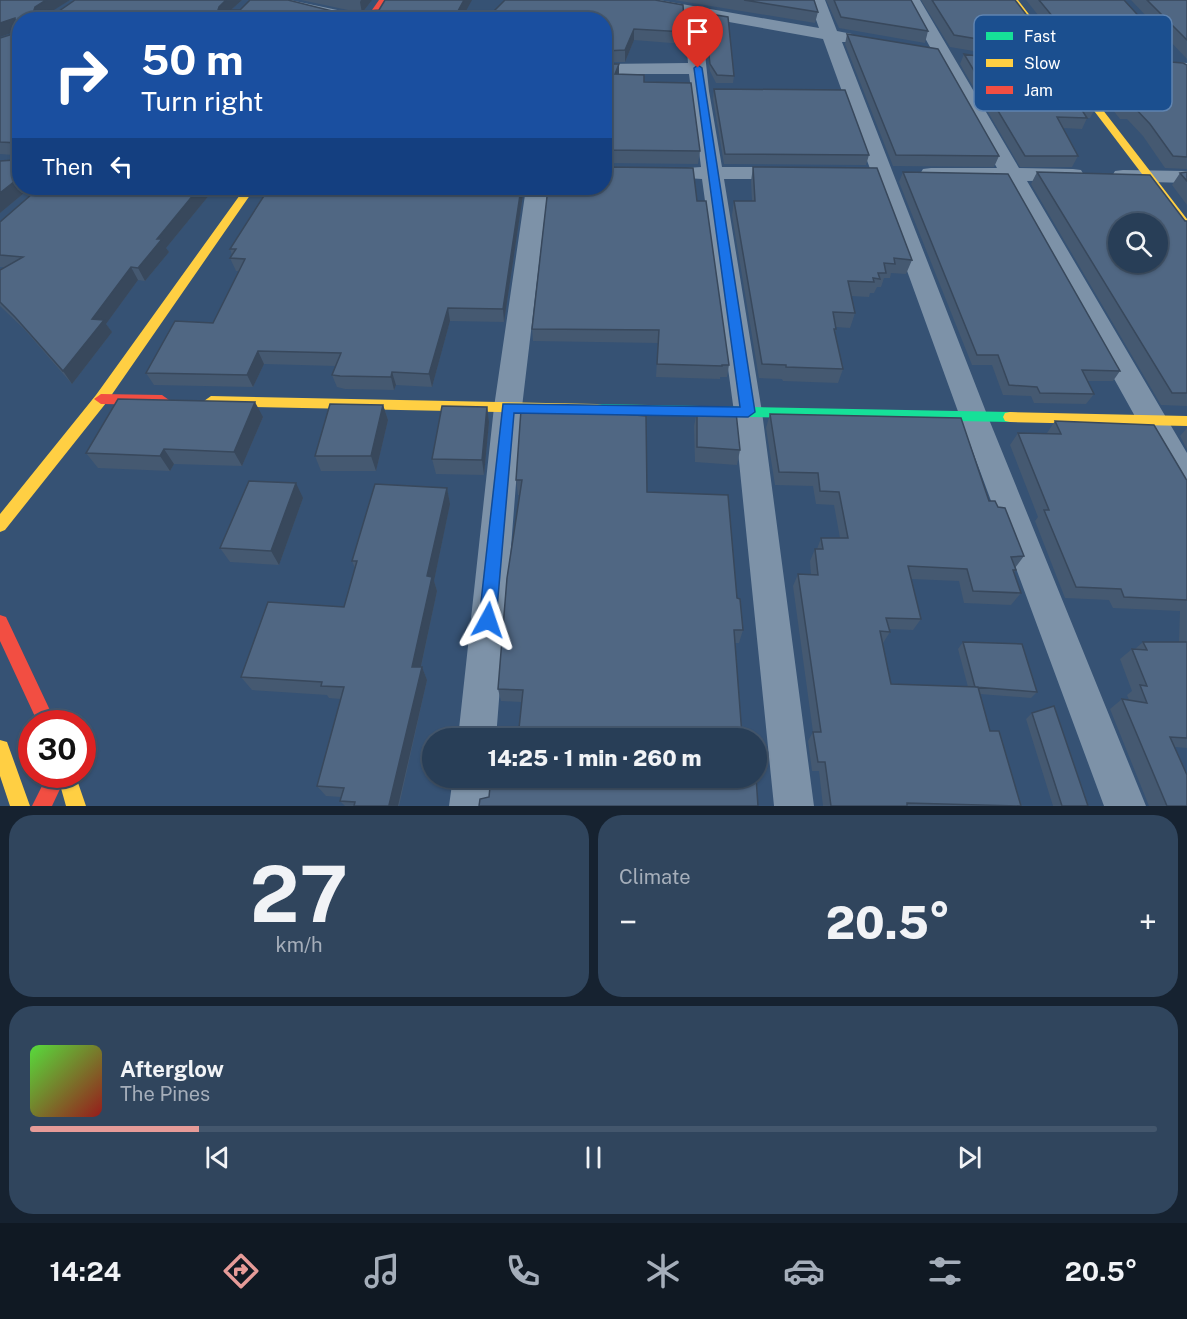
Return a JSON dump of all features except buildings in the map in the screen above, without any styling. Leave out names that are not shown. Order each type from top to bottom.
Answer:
[{"type":"street","points":[[267,0],[323,12]]},
{"type":"street","points":[[632,0],[865,41]]},
{"type":"street","points":[[817,0],[831,36],[839,92],[870,174],[974,417],[1125,806]]},
{"type":"street","points":[[912,0],[931,52],[1013,174],[1187,481]]},
{"type":"street","points":[[1014,0],[1023,15]]},
{"type":"street","points":[[692,10],[707,83],[712,173],[748,412],[794,806]]},
{"type":"street","points":[[931,52],[966,58]]},
{"type":"street","points":[[1172,57],[1185,70]]},
{"type":"street","points":[[612,70],[707,83]]},
{"type":"street","points":[[1099,111],[1187,226]]},
{"type":"street","points":[[676,172],[813,174]]},
{"type":"street","points":[[870,174],[1187,177]]},
{"type":"street","points":[[0,525],[101,399],[245,195]]},
{"type":"street","points":[[478,728],[508,407],[536,195]]},
{"type":"street","points":[[101,399],[173,401]]},
{"type":"street","points":[[197,401],[1187,421]]},
{"type":"street","points":[[0,623],[41,710]]},
{"type":"street","points":[[0,749],[20,806]]},
{"type":"street","points":[[42,806],[51,788]]},
{"type":"street","points":[[70,788],[76,806]]},
{"type":"street","points":[[470,806],[472,788]]},
{"type":"traffic: fast","points":[[597,409],[1010,417]]},
{"type":"traffic: slow","points":[[1014,0],[1025,15]]},
{"type":"traffic: slow","points":[[1099,111],[1187,226]]},
{"type":"traffic: slow","points":[[0,525],[101,399],[245,195]]},
{"type":"traffic: slow","points":[[211,401],[597,409]]},
{"type":"traffic: slow","points":[[1010,417],[1187,421]]},
{"type":"traffic: slow","points":[[0,749],[20,806]]},
{"type":"traffic: slow","points":[[70,788],[76,806]]},
{"type":"traffic: jam","points":[[375,12],[383,0]]},
{"type":"traffic: jam","points":[[101,399],[162,400]]},
{"type":"traffic: jam","points":[[0,623],[41,710]]},
{"type":"traffic: jam","points":[[42,806],[51,788]]},
{"type":"route","points":[[488,620],[508,407],[748,412],[698,68]]}]
